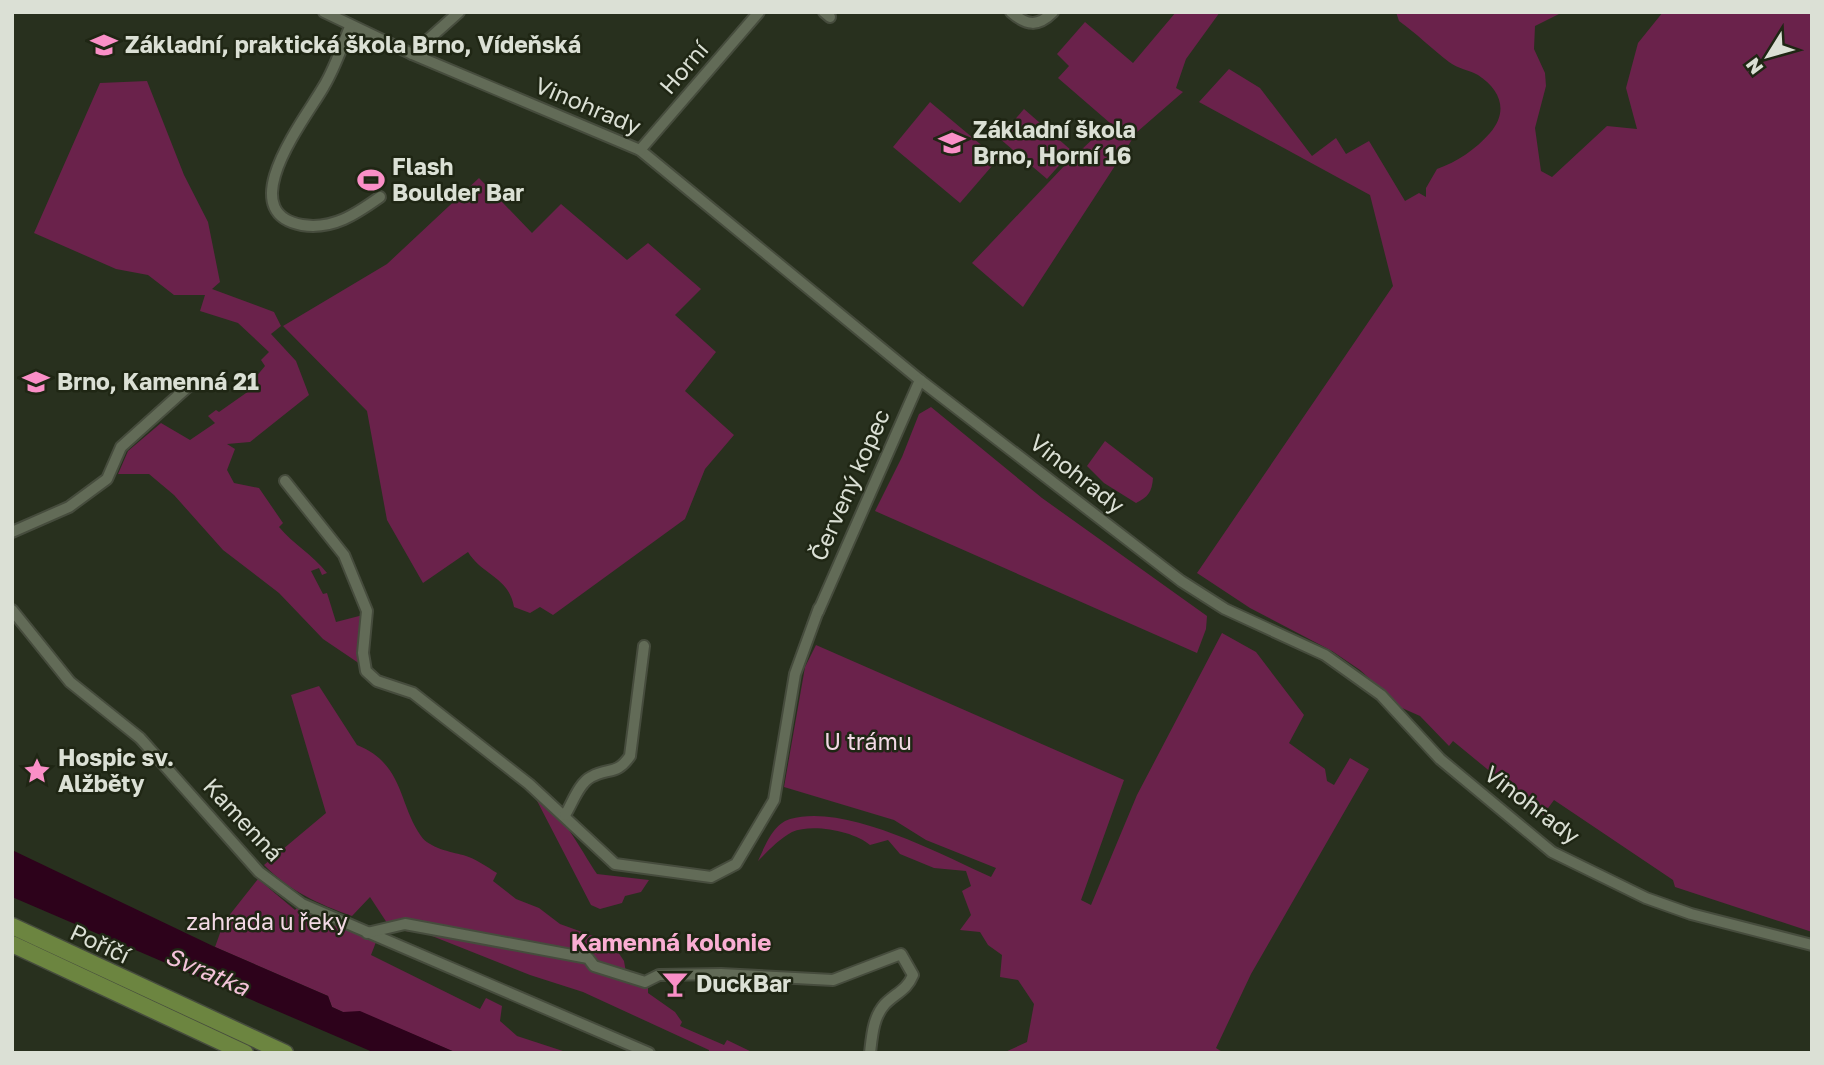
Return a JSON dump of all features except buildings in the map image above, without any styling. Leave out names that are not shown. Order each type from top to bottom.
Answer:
[{"type":"main road","name":"Poříčí","points":[[12,926],[285,1053]]},
{"type":"main road","name":"Poříčí","points":[[12,944],[238,1051]]},
{"type":"street","name":"Vinohrady","points":[[324,12],[350,27],[640,150],[920,380],[1181,581],[1224,608],[1325,655],[1381,695],[1440,759],[1552,852],[1646,898],[1690,914],[1812,946]]},
{"type":"street","points":[[412,54],[459,12]]},
{"type":"street","name":"Horní","points":[[640,150],[759,12]]},
{"type":"street","points":[[1011,12],[1027,24],[1040,24],[1053,12]]},
{"type":"street","points":[[350,27],[326,84],[278,160],[272,189],[278,210],[295,223],[305,225],[323,226],[344,220],[380,197]]},
{"type":"street","name":"Červený kopec","points":[[285,481],[344,555],[367,611],[363,653],[366,670],[377,681],[413,693],[529,784],[565,815],[600,853],[615,864],[711,877],[736,864],[774,800],[795,674],[819,610],[920,380]]},
{"type":"street","points":[[12,532],[69,507],[107,480],[121,447],[191,384]]},
{"type":"street","name":"Kamenná","points":[[12,610],[16,624],[69,682],[139,738],[259,872],[302,904],[649,1053]]},
{"type":"street","points":[[565,815],[584,782],[593,775],[622,768],[630,756],[644,646]]},
{"type":"street","points":[[367,933],[405,924],[587,958],[594,966],[645,982],[659,975],[722,974],[833,980],[901,954],[913,975],[909,985],[884,1004],[874,1023],[870,1053]]},
{"type":"green space","points":[[1176,12],[1220,12],[1186,59],[1176,88],[1183,92],[1137,132],[1023,307],[972,263],[1066,164],[1110,123],[1058,78],[1069,66],[1057,54],[1085,22],[1133,63]]},
{"type":"green space","points":[[1396,12],[1563,12],[1535,26],[1534,49],[1545,73],[1546,86],[1535,128],[1541,171],[1552,177],[1607,126],[1637,129],[1626,88],[1638,43],[1663,12],[1812,12],[1812,932],[1675,887],[1673,880],[1554,800],[1543,815],[1453,741],[1449,746],[1420,716],[1402,708],[1360,670],[1332,651],[1250,608],[1197,573],[1393,286],[1370,195],[1199,102],[1229,69],[1260,88],[1312,156],[1336,138],[1346,154],[1369,141],[1405,201],[1419,193],[1426,197],[1426,188],[1437,169],[1466,154],[1490,133],[1499,117],[1500,102],[1486,81],[1449,62],[1399,21]]},
{"type":"green space","points":[[147,81],[184,175],[208,222],[220,282],[212,289],[274,312],[281,326],[271,334],[296,361],[309,395],[250,442],[227,444],[235,449],[227,470],[234,483],[259,488],[283,523],[279,527],[327,573],[322,575],[319,568],[311,571],[323,594],[327,593],[336,622],[363,615],[358,645],[360,664],[323,639],[279,593],[223,550],[174,495],[149,474],[118,474],[128,451],[161,423],[190,440],[215,423],[208,416],[216,410],[219,412],[259,384],[255,378],[265,366],[261,360],[269,352],[238,323],[200,311],[205,295],[174,295],[148,275],[116,269],[34,233],[100,83]]},
{"type":"green space","points":[[930,102],[998,159],[960,203],[893,147]]},
{"type":"green space","points":[[1024,109],[1072,151],[1047,179],[999,138]]},
{"type":"green space","points":[[479,178],[532,233],[561,204],[627,260],[648,243],[701,289],[675,315],[716,352],[685,391],[734,435],[705,469],[685,519],[553,615],[540,607],[530,613],[514,607],[507,589],[468,552],[423,583],[387,520],[367,411],[283,326],[387,264]]},
{"type":"green space","points":[[931,407],[1042,498],[1207,616],[1206,629],[1197,653],[875,511],[902,457],[919,414]]},
{"type":"green space","points":[[1105,441],[1153,478],[1150,490],[1140,501],[1136,503],[1104,483],[1087,466]]},
{"type":"green space","name":"U trámu","points":[[1222,633],[1256,652],[1304,715],[1289,743],[1325,769],[1327,781],[1334,785],[1350,758],[1369,769],[1251,974],[1216,1048],[1224,1053],[1003,1053],[1027,1042],[1034,1004],[1018,980],[1000,977],[1002,955],[988,945],[980,932],[960,930],[971,915],[962,891],[971,886],[966,871],[934,868],[900,854],[888,840],[870,845],[844,832],[821,828],[792,832],[758,861],[770,836],[779,826],[790,819],[813,816],[838,818],[892,833],[991,877],[996,868],[926,840],[894,820],[784,787],[805,667],[816,645],[1124,780],[1081,900],[1091,905],[1137,795]]},
{"type":"green space","points":[[319,686],[357,745],[372,753],[392,773],[414,823],[425,840],[485,865],[497,873],[493,881],[516,899],[539,908],[560,924],[618,945],[616,949],[624,961],[628,984],[648,986],[648,993],[675,1012],[682,1022],[680,1026],[724,1045],[727,1040],[754,1053],[709,1053],[709,1050],[583,992],[530,975],[427,934],[391,929],[370,897],[352,916],[305,896],[274,874],[264,865],[326,813],[291,695]]},
{"type":"green space","points":[[534,795],[544,801],[561,820],[597,874],[649,880],[641,892],[625,896],[622,903],[600,909],[591,905]]},
{"type":"green space","name":"zahrada u řeky","points":[[258,879],[295,910],[297,908],[376,942],[371,955],[480,1009],[486,998],[502,1006],[500,1021],[517,1036],[569,1053],[457,1053],[360,1012],[343,1012],[332,1007],[328,996],[215,947],[224,922]]},
{"type":"water","name":"Svratka","points":[[12,850],[215,947],[328,996],[332,1007],[343,1012],[360,1011],[457,1053],[375,1053],[12,897]]},
{"type":"place","name":"Základní, praktická škola Brno, Vídeňská","points":[[104,45]]},
{"type":"place","name":"Základní škola Brno, Horní 16","points":[[952,143]]},
{"type":"place","name":"Flash Boulder Bar","points":[[371,180]]},
{"type":"place","name":"Brno, Kamenná 21","points":[[36,382]]},
{"type":"place","name":"Hospic sv. Alžběty","points":[[37,771]]},
{"type":"place","name":"DuckBar","points":[[675,984]]},
{"type":"district","name":"Kamenná kolonie","points":[[671,943]]}]
